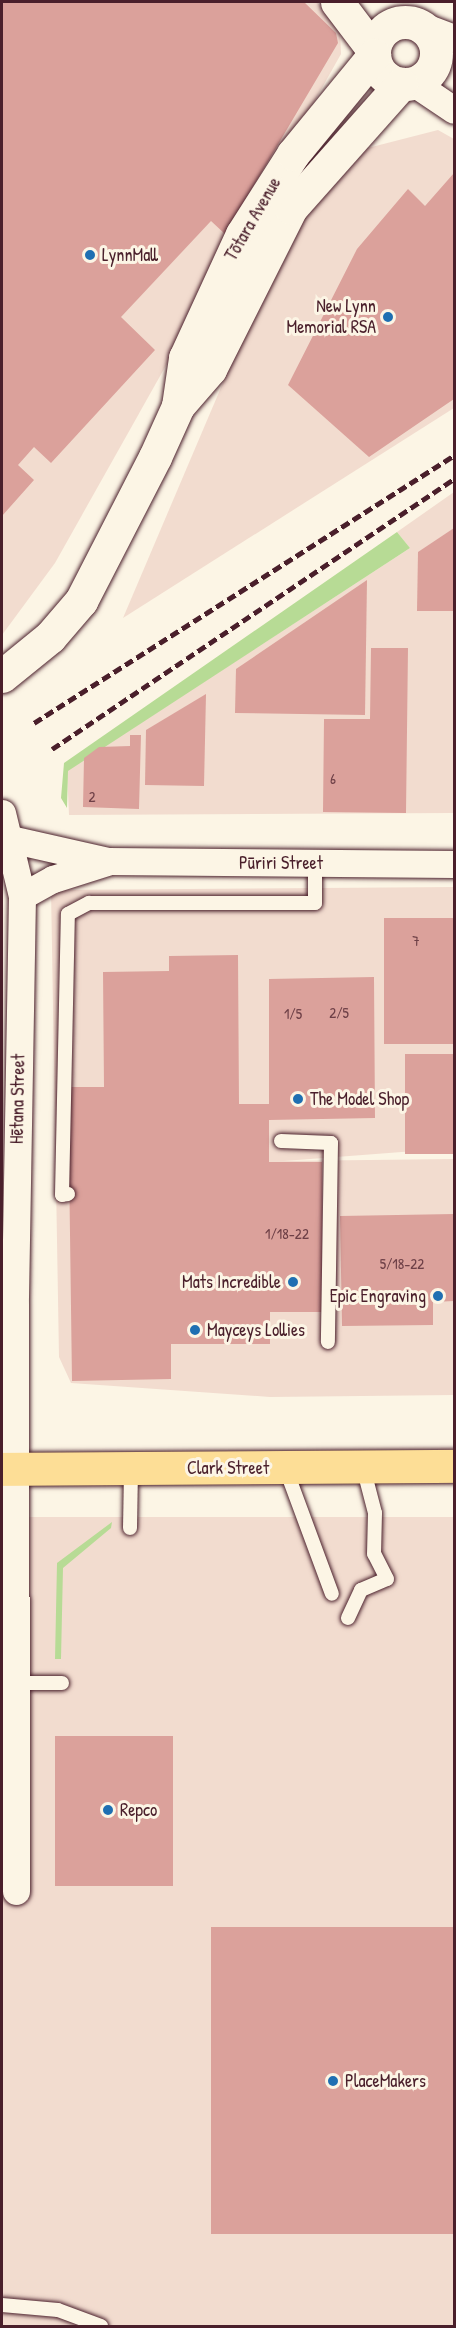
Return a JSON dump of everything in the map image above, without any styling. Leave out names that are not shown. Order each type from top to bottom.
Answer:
[{"type":"main road","name":"Clark Street","points":[[9,1469],[454,1466]]},
{"type":"street","points":[[337,2],[374,53],[386,78],[408,83],[454,111]]},
{"type":"street","points":[[374,53],[388,26],[413,17],[454,38]]},
{"type":"street","points":[[408,83],[432,70],[437,56],[431,35],[413,17]]},
{"type":"street","name":"Tōtara Avenue","points":[[2,676],[50,637],[81,601],[130,514],[178,406],[210,369],[267,247],[276,186],[374,53]]},
{"type":"street","name":"Tōtara Avenue","points":[[276,186],[408,83]]},
{"type":"street","name":"Hētana Street","points":[[2,813],[22,896],[9,1469],[16,1683],[16,1891]]},
{"type":"street","name":"Pūriri Street","points":[[10,839],[108,861],[454,864]]},
{"type":"street","name":"Pūriri Street","points":[[22,896],[53,879],[108,861]]},
{"type":"lane","points":[[68,1194],[62,1195],[68,914],[89,903],[315,903],[315,863]]},
{"type":"lane","points":[[281,1141],[331,1143],[328,1342]]},
{"type":"lane","points":[[285,1467],[332,1594]]},
{"type":"lane","points":[[348,1618],[361,1590],[387,1579],[374,1554],[375,1513],[363,1467]]},
{"type":"lane","points":[[130,1528],[131,1468]]},
{"type":"lane","points":[[16,1683],[62,1683]]},
{"type":"lane","points":[[2,2305],[58,2310],[101,2326]]},
{"type":"shaded area","name":"LynnMall","points":[[2,2],[317,2],[340,31],[341,54],[55,563],[2,635]]},
{"type":"shaded area","points":[[438,130],[454,139],[454,408],[123,618],[248,324],[295,228],[360,150]]},
{"type":"shaded area","points":[[454,492],[454,813],[69,815],[67,771],[410,548],[397,532]]},
{"type":"shaded area","points":[[454,887],[454,1148],[284,1161],[454,1159],[454,1395],[270,1397],[71,1383],[59,1357],[51,890]]},
{"type":"shaded area","points":[[2,1517],[454,1517],[454,2326],[2,2326]]},
{"type":"green space","points":[[397,532],[410,548],[68,771],[67,808],[61,798],[64,763]]},
{"type":"green space","points":[[112,1522],[111,1528],[63,1568],[61,1659],[55,1659],[57,1563]]},
{"type":"building","name":"LynnMall","points":[[2,2],[304,2],[336,33],[338,43],[225,234],[211,221],[121,317],[155,350],[51,463],[34,447],[18,465],[34,480],[2,516]]},
{"type":"building","name":"New Lynn Memorial RSA","points":[[454,173],[454,399],[369,457],[288,385],[357,249],[408,189],[425,206]]},
{"type":"building","points":[[454,528],[454,611],[417,611],[418,552]]},
{"type":"building","points":[[367,580],[365,715],[235,713],[236,669]]},
{"type":"building","points":[[371,648],[408,648],[406,813],[323,812],[324,719],[370,719]]},
{"type":"building","points":[[206,694],[204,786],[145,785],[146,730]]},
{"type":"building","points":[[130,735],[141,735],[139,809],[83,807],[84,758],[99,747],[130,746]]},
{"type":"building","points":[[384,918],[454,918],[454,1044],[384,1044]]},
{"type":"building","points":[[238,955],[239,1104],[269,1104],[269,979],[374,977],[375,1118],[269,1120],[269,1162],[322,1162],[322,1312],[270,1312],[270,1344],[171,1344],[171,1379],[72,1381],[68,1087],[104,1087],[103,972],[169,971],[169,956]]},
{"type":"building","points":[[405,1054],[454,1054],[454,1154],[405,1154]]},
{"type":"building","points":[[454,1214],[454,1301],[433,1302],[433,1325],[342,1326],[340,1216]]},
{"type":"building","points":[[55,1736],[173,1736],[173,1886],[55,1886]]},
{"type":"building","name":"PlaceMakers","points":[[211,1927],[454,1927],[454,2234],[211,2234]]},
{"type":"railway","points":[[34,723],[454,455]]},
{"type":"railway","points":[[52,749],[454,479]]},
{"type":"place","name":"LynnMall","points":[[90,255]]},
{"type":"place","name":"New Lynn Memorial RSA","points":[[388,317]]},
{"type":"place","name":"The Model Shop","points":[[298,1099]]},
{"type":"place","name":"Mats Incredible","points":[[293,1282]]},
{"type":"place","name":"Epic Engraving","points":[[438,1296]]},
{"type":"place","name":"Mayceys Lollies","points":[[195,1330]]},
{"type":"place","name":"Repco","points":[[108,1810]]},
{"type":"place","name":"PlaceMakers","points":[[333,2081]]}]
